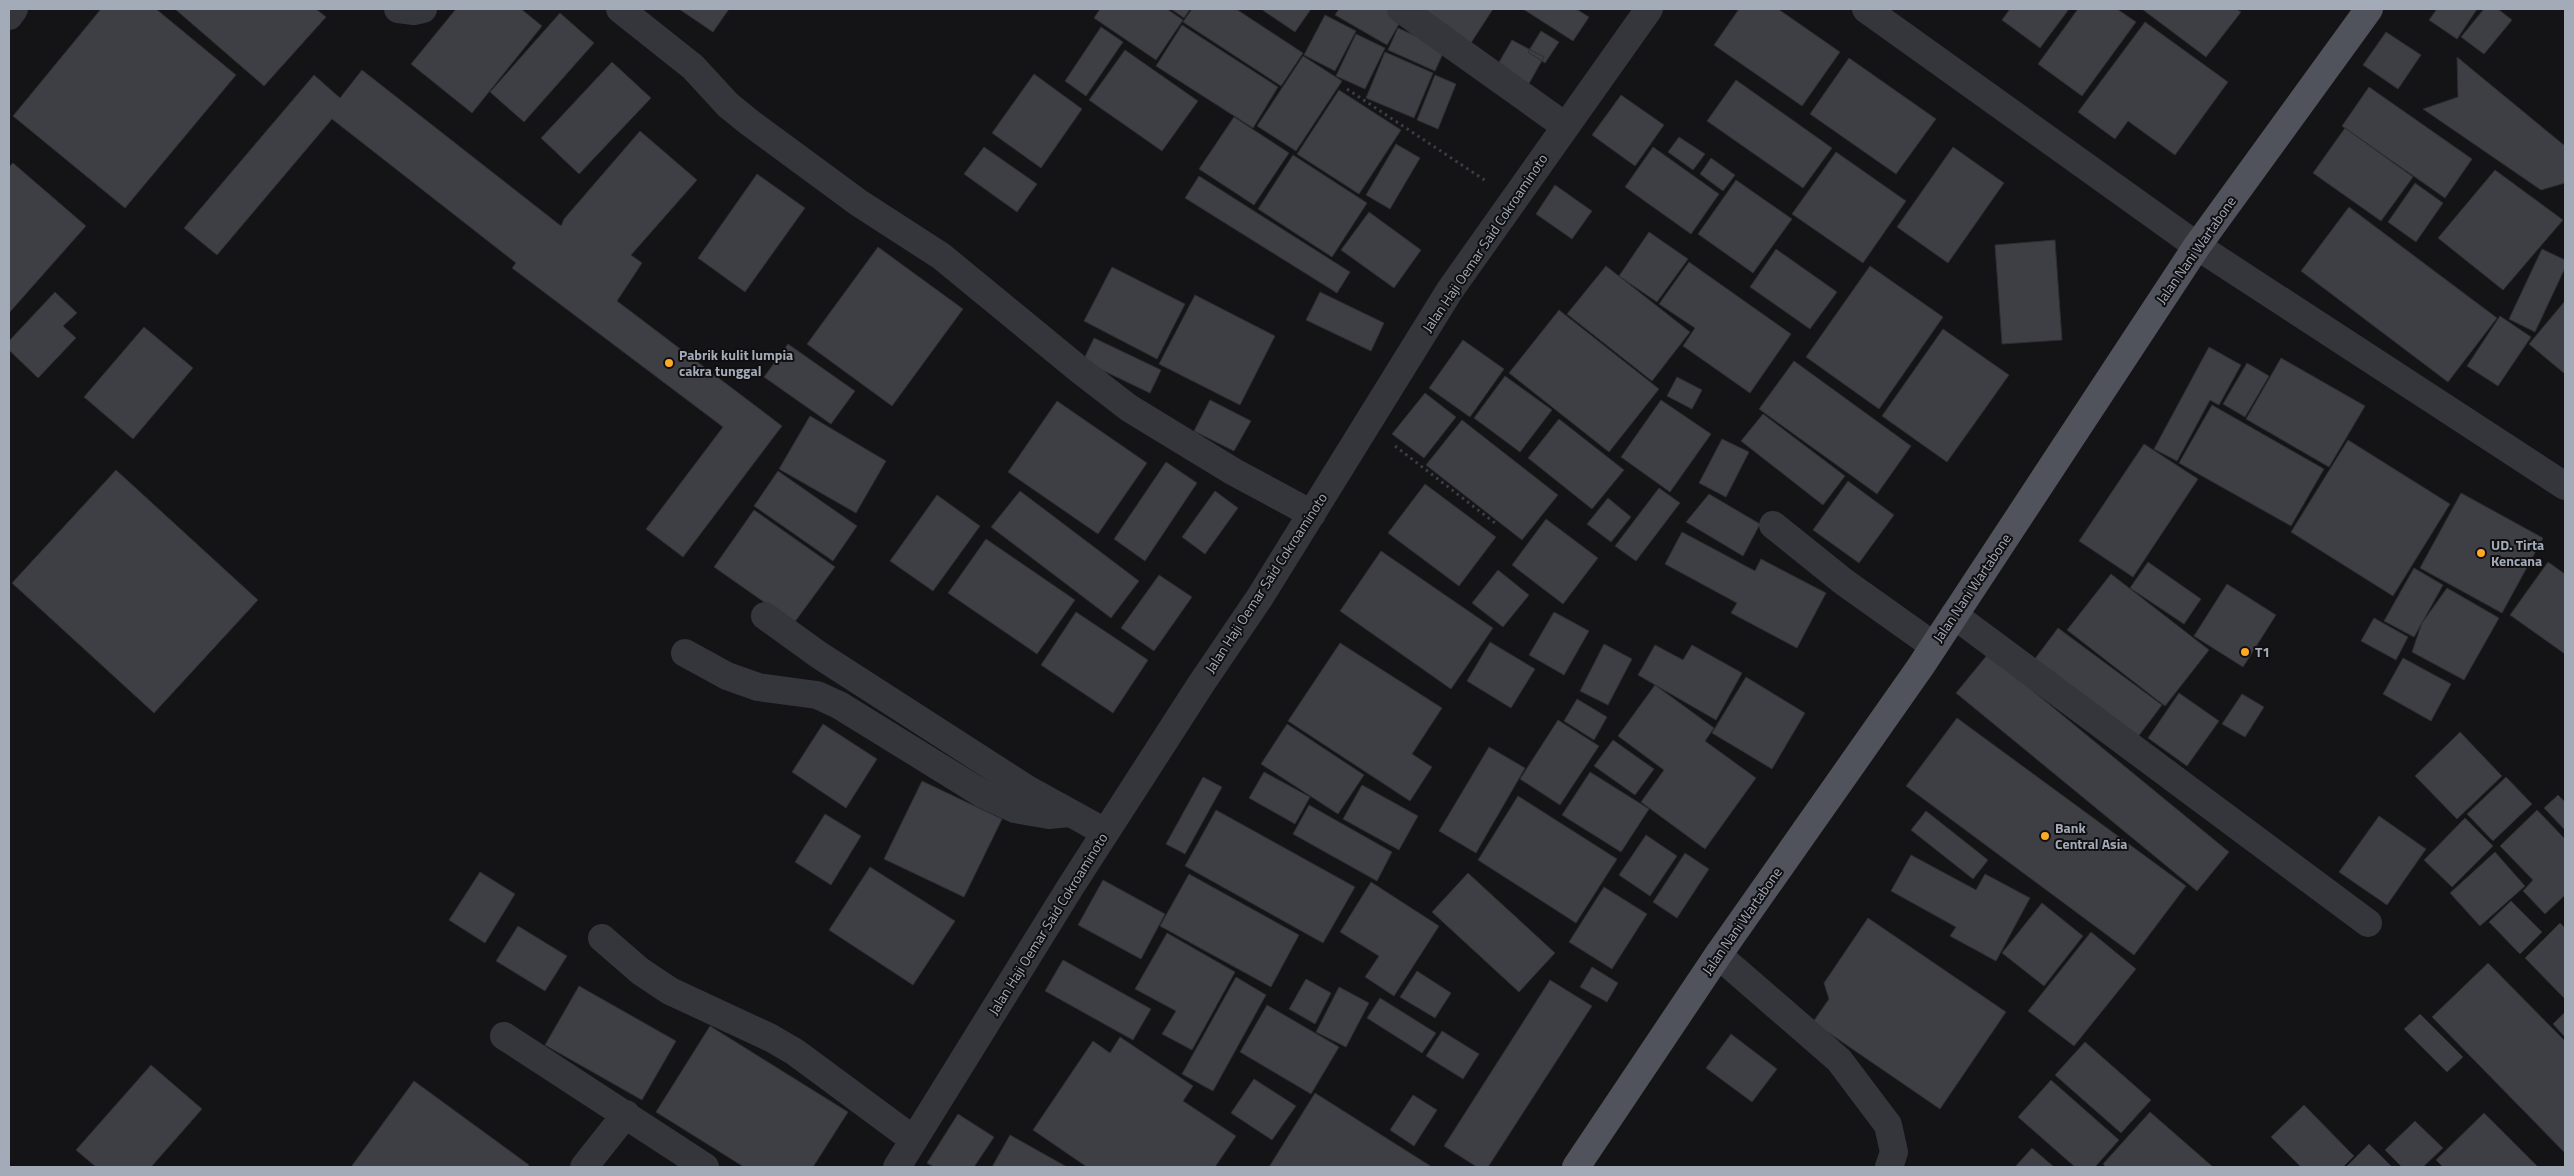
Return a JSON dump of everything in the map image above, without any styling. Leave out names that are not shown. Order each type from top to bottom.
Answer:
[{"type":"main road","name":"Jalan Nani Wartabone","points":[[1576,1167],[1718,955],[1934,646],[2197,246],[2369,9]]},
{"type":"street","points":[[9,16],[14,9]]},
{"type":"street","points":[[398,9],[414,11],[423,9]]},
{"type":"street","points":[[620,9],[686,61],[728,105],[749,122],[858,203],[941,256],[1081,371],[1130,408],[1226,468],[1312,514]]},
{"type":"street","points":[[1401,9],[1565,126]]},
{"type":"street","name":"Jalan Haji Oemar Said Cokroaminoto","points":[[897,1167],[1105,832],[1260,597],[1450,290],[1649,9]]},
{"type":"street","points":[[1866,9],[2197,246],[2565,486]]},
{"type":"street","points":[[1773,525],[1844,582],[1934,646]]},
{"type":"street","points":[[1954,615],[2368,923]]},
{"type":"street","points":[[765,616],[889,701],[1027,789],[1105,832]]},
{"type":"street","points":[[685,653],[727,676],[758,687],[816,695],[839,705],[983,794],[1015,809],[1049,814],[1069,813]]},
{"type":"street","points":[[602,938],[640,971],[670,991],[771,1038],[795,1052],[914,1140]]},
{"type":"street","points":[[1718,955],[1839,1060],[1888,1125],[1894,1152],[1889,1167]]},
{"type":"street","points":[[504,1036],[705,1167]]},
{"type":"street","points":[[584,1167],[626,1114]]},
{"type":"path","points":[[1346,89],[1514,199]]},
{"type":"path","points":[[1367,424],[1495,524]]},
{"type":"building","points":[[101,9],[156,9],[236,75],[125,208],[13,116]]},
{"type":"building","points":[[175,9],[316,9],[326,17],[264,86]]},
{"type":"building","points":[[456,9],[521,9],[542,26],[472,113],[411,64]]},
{"type":"building","points":[[679,9],[729,9],[713,32]]},
{"type":"building","points":[[1100,9],[1167,9],[1183,20],[1156,60],[1094,18]]},
{"type":"building","points":[[1171,9],[1190,9],[1184,18]]},
{"type":"building","points":[[1192,9],[1236,9],[1303,53],[1281,86],[1183,22]]},
{"type":"building","points":[[1261,9],[1311,9],[1295,32]]},
{"type":"building","points":[[1339,9],[1388,9],[1403,17],[1387,45],[1335,15]]},
{"type":"building","points":[[1423,9],[1493,9],[1469,46]]},
{"type":"building","points":[[1523,9],[1576,9],[1589,17],[1573,41]]},
{"type":"building","points":[[1739,9],[1778,9],[1840,52],[1802,106],[1714,45]]},
{"type":"building","points":[[2010,9],[2069,9],[2040,48],[2002,20]]},
{"type":"building","points":[[2078,9],[2117,9],[2136,22],[2082,96],[2038,64]]},
{"type":"building","points":[[2142,9],[2236,9],[2241,12],[2206,57]]},
{"type":"building","points":[[2437,9],[2477,9],[2457,39],[2429,20]]},
{"type":"building","points":[[2484,9],[2498,9],[2512,20],[2484,54],[2461,37]]},
{"type":"building","points":[[560,13],[594,43],[524,122],[490,92]]},
{"type":"building","points":[[1325,15],[1356,31],[1335,71],[1304,55]]},
{"type":"building","points":[[2145,22],[2228,82],[2175,155],[2128,121],[2115,139],[2078,112]]},
{"type":"building","points":[[1182,25],[1278,87],[1253,128],[1156,66]]},
{"type":"building","points":[[1101,27],[1123,42],[1086,96],[1065,81]]},
{"type":"building","points":[[1398,28],[1445,49],[1435,71],[1388,50]]},
{"type":"building","points":[[1541,31],[1559,42],[1545,63],[1528,52]]},
{"type":"building","points":[[2386,32],[2421,55],[2398,89],[2363,65]]},
{"type":"building","points":[[1356,34],[1385,48],[1365,89],[1336,76]]},
{"type":"building","points":[[1512,40],[1544,57],[1527,87],[1495,69]]},
{"type":"building","points":[[1125,50],[1198,101],[1162,151],[1089,100]]},
{"type":"building","points":[[1385,52],[1433,73],[1414,118],[1366,98]]},
{"type":"building","points":[[1303,56],[1342,81],[1296,151],[1257,126]]},
{"type":"building","points":[[2457,57],[2565,146],[2565,183],[2541,190],[2423,109],[2458,97]]},
{"type":"building","points":[[1849,58],[1936,119],[1896,174],[1810,114]]},
{"type":"building","points":[[612,62],[651,98],[579,174],[541,138]]},
{"type":"building","name":"Pabrik kulit lumpia cakra tunggal","points":[[362,70],[561,226],[564,219],[640,131],[697,180],[631,255],[642,263],[617,301],[782,426],[683,557],[646,529],[723,427],[512,268],[516,263],[332,119],[217,255],[184,228],[314,75],[340,98]]},
{"type":"building","points":[[1034,74],[1082,109],[1041,168],[992,133]]},
{"type":"building","points":[[1435,75],[1456,84],[1438,129],[1417,120]]},
{"type":"building","points":[[1736,80],[1832,148],[1803,188],[1707,121]]},
{"type":"building","points":[[2369,87],[2472,159],[2445,198],[2342,126]]},
{"type":"building","points":[[1339,90],[1401,130],[1359,194],[1297,154]]},
{"type":"building","points":[[1621,95],[1664,125],[1635,166],[1592,135]]},
{"type":"building","points":[[1234,117],[1289,153],[1254,205],[1199,169]]},
{"type":"building","points":[[2345,128],[2413,177],[2381,221],[2313,173]]},
{"type":"building","points":[[1679,137],[1705,154],[1693,170],[1668,152]]},
{"type":"building","points":[[1396,144],[1420,158],[1390,209],[1366,195]]},
{"type":"building","points":[[984,147],[1037,184],[1017,212],[964,174]]},
{"type":"building","points":[[1653,147],[1719,194],[1691,234],[1625,187]]},
{"type":"building","points":[[1953,147],[2004,183],[1948,263],[1897,227]]},
{"type":"building","points":[[1836,152],[1906,201],[1863,263],[1792,214]]},
{"type":"building","points":[[1293,155],[1367,203],[1332,257],[1258,209]]},
{"type":"building","points":[[1711,158],[1735,175],[1723,191],[1700,174]]},
{"type":"building","points":[[13,163],[86,226],[9,313],[9,167]]},
{"type":"building","points":[[2495,170],[2563,220],[2503,290],[2438,238]]},
{"type":"building","points":[[757,174],[805,208],[745,292],[698,258]]},
{"type":"building","points":[[1199,176],[1350,272],[1337,293],[1185,198]]},
{"type":"building","points":[[1736,180],[1792,219],[1753,273],[1698,234]]},
{"type":"building","points":[[2415,183],[2443,203],[2416,242],[2388,222]]},
{"type":"building","points":[[1555,185],[1592,211],[1572,239],[1536,214]]},
{"type":"building","points":[[2349,207],[2497,318],[2448,382],[2301,271]]},
{"type":"building","points":[[1369,212],[1421,250],[1394,288],[1341,250]]},
{"type":"building","points":[[1649,232],[1688,259],[1657,302],[1619,276]]},
{"type":"building","points":[[2055,240],[2062,340],[2002,344],[1995,245]]},
{"type":"building","points":[[878,247],[963,309],[892,406],[807,344]]},
{"type":"building","points":[[1776,249],[1837,292],[1810,329],[1750,287]]},
{"type":"building","points":[[2542,249],[2565,260],[2565,268],[2535,332],[2509,319]]},
{"type":"building","points":[[1689,262],[1791,334],[1750,393],[1683,346],[1695,328],[1659,304]]},
{"type":"building","points":[[1606,266],[1690,332],[1652,381],[1567,314]]},
{"type":"building","points":[[1870,266],[1943,317],[1879,409],[1806,357]]},
{"type":"building","points":[[1112,267],[1185,304],[1157,359],[1084,321]]},
{"type":"building","points":[[55,292],[77,313],[63,326],[76,338],[38,378],[9,350],[9,341]]},
{"type":"building","points":[[1320,292],[1384,323],[1371,351],[1306,320]]},
{"type":"building","points":[[1195,295],[1275,336],[1240,405],[1159,364]]},
{"type":"building","points":[[2565,301],[2565,374],[2529,344]]},
{"type":"building","points":[[1559,310],[1659,389],[1609,452],[1509,373]]},
{"type":"building","points":[[2500,316],[2531,337],[2498,386],[2467,366]]},
{"type":"building","points":[[144,327],[193,368],[133,439],[84,397]]},
{"type":"building","points":[[1943,329],[2009,375],[1947,462],[1882,416]]},
{"type":"building","points":[[1094,338],[1161,370],[1150,393],[1083,361]]},
{"type":"building","points":[[1463,340],[1504,369],[1470,417],[1429,388]]},
{"type":"building","points":[[788,344],[855,391],[831,424],[764,377]]},
{"type":"building","points":[[2209,347],[2241,365],[2219,405],[2210,400],[2177,461],[2154,449]]},
{"type":"building","points":[[2281,358],[2365,406],[2329,467],[2246,419]]},
{"type":"building","points":[[1794,361],[1911,446],[1877,494],[1759,409]]},
{"type":"building","points":[[2247,363],[2269,376],[2245,417],[2223,404]]},
{"type":"building","points":[[1505,376],[1552,410],[1520,452],[1474,418]]},
{"type":"building","points":[[1677,377],[1702,390],[1692,409],[1667,396]]},
{"type":"building","points":[[1425,393],[1456,417],[1424,458],[1392,434]]},
{"type":"building","points":[[1210,400],[1251,421],[1234,451],[1194,431]]},
{"type":"building","points":[[1661,400],[1711,434],[1670,492],[1621,457]]},
{"type":"building","points":[[1057,401],[1147,463],[1098,534],[1008,472]]},
{"type":"building","points":[[2212,405],[2324,469],[2291,526],[2179,463]]},
{"type":"building","points":[[1763,414],[1845,476],[1823,505],[1741,441]]},
{"type":"building","points":[[810,416],[886,461],[856,513],[779,469]]},
{"type":"building","points":[[1559,419],[1624,470],[1592,509],[1528,458]]},
{"type":"building","points":[[1462,420],[1558,495],[1522,540],[1426,465]]},
{"type":"building","points":[[1722,439],[1749,452],[1726,497],[1699,483]]},
{"type":"building","points":[[2348,440],[2450,504],[2393,596],[2291,532]]},
{"type":"building","points":[[2144,444],[2198,479],[2133,577],[2079,541]]},
{"type":"building","points":[[1166,462],[1197,483],[1145,561],[1114,539]]},
{"type":"building","points":[[116,470],[258,600],[154,713],[12,583]]},
{"type":"building","points":[[778,471],[857,526],[833,561],[754,506]]},
{"type":"building","points":[[1848,481],[1894,515],[1859,563],[1813,530]]},
{"type":"building","points":[[1425,484],[1496,537],[1459,586],[1388,533]]},
{"type":"building","points":[[1659,488],[1680,503],[1636,561],[1615,546]]},
{"type":"building","points":[[1020,491],[1139,581],[1111,618],[991,527]]},
{"type":"building","points":[[1215,491],[1238,508],[1205,554],[1182,537]]},
{"type":"building","name":"UD. Tirta Kencana","points":[[2461,493],[2543,538],[2502,613],[2420,568]]},
{"type":"building","points":[[1709,494],[1760,524],[1743,556],[1686,522]]},
{"type":"building","points":[[937,495],[980,526],[933,591],[890,561]]},
{"type":"building","points":[[1608,498],[1631,517],[1611,542],[1587,524]]},
{"type":"building","points":[[754,510],[835,567],[794,623],[714,567]]},
{"type":"building","points":[[1546,519],[1598,558],[1563,604],[1512,565]]},
{"type":"building","points":[[1682,532],[1755,571],[1761,559],[1826,593],[1797,648],[1731,613],[1737,603],[1665,564]]},
{"type":"building","points":[[986,539],[1075,600],[1037,654],[948,593]]},
{"type":"building","points":[[1381,551],[1493,628],[1451,689],[1340,611]]},
{"type":"building","points":[[2148,562],[2201,599],[2184,624],[2130,588]]},
{"type":"building","points":[[2548,562],[2565,574],[2565,654],[2510,615]]},
{"type":"building","points":[[2414,568],[2443,585],[2414,637],[2384,621]]},
{"type":"building","points":[[1498,570],[1529,595],[1503,627],[1472,603]]},
{"type":"building","points":[[2111,574],[2209,650],[2165,706],[2067,630]]},
{"type":"building","points":[[1159,575],[1192,597],[1154,651],[1121,628]]},
{"type":"building","points":[[2227,584],[2276,615],[2243,667],[2194,636]]},
{"type":"building","points":[[2447,588],[2499,618],[2464,680],[2412,652],[2422,623]]},
{"type":"building","points":[[1076,612],[1148,660],[1113,713],[1041,665]]},
{"type":"building","points":[[1554,612],[1589,631],[1564,675],[1529,655]]},
{"type":"building","points":[[2374,618],[2408,637],[2396,660],[2361,641]]},
{"type":"building","points":[[2058,628],[2162,705],[2134,742],[2031,664]]},
{"type":"building","points":[[1490,642],[1535,669],[1511,708],[1467,681]]},
{"type":"building","points":[[1340,643],[1442,708],[1412,754],[1432,767],[1410,801],[1288,721]]},
{"type":"building","points":[[1604,644],[1632,659],[1608,705],[1580,691]]},
{"type":"building","points":[[1655,645],[1683,660],[1692,645],[1742,673],[1716,720],[1638,675]]},
{"type":"building","points":[[1988,654],[2229,852],[2197,891],[1956,693]]},
{"type":"building","points":[[2403,658],[2451,684],[2431,721],[2383,694]]},
{"type":"building","points":[[1746,677],[1805,713],[1772,769],[1712,733]]},
{"type":"building","points":[[1655,685],[1714,728],[1705,741],[1756,778],[1705,849],[1641,802],[1664,770],[1618,736]]},
{"type":"building","points":[[2179,693],[2219,721],[2187,766],[2148,738]]},
{"type":"building","points":[[2242,694],[2264,707],[2245,737],[2222,724]]},
{"type":"building","points":[[1577,699],[1607,717],[1594,740],[1564,721]]},
{"type":"building","name":"Bank Central Asia","points":[[1957,718],[2186,886],[2134,955],[1906,786]]},
{"type":"building","points":[[1558,720],[1599,746],[1560,805],[1520,779]]},
{"type":"building","points":[[823,724],[877,759],[846,808],[792,772]]},
{"type":"building","points":[[1287,724],[1364,775],[1338,814],[1261,764]]},
{"type":"building","points":[[2460,732],[2502,776],[2457,819],[2415,776]]},
{"type":"building","points":[[1613,740],[1654,769],[1635,795],[1594,766]]},
{"type":"building","points":[[1489,747],[1525,768],[1476,853],[1439,831]]},
{"type":"building","points":[[1264,772],[1310,797],[1295,824],[1249,798]]},
{"type":"building","points":[[1590,772],[1649,809],[1621,852],[1562,815]]},
{"type":"building","points":[[1203,777],[1222,787],[1185,854],[1166,844]]},
{"type":"building","points":[[2506,777],[2532,804],[2493,841],[2467,814]]},
{"type":"building","points":[[922,781],[1002,819],[964,897],[884,859]]},
{"type":"building","points":[[1362,785],[1418,816],[1399,850],[1343,819]]},
{"type":"building","points":[[2558,795],[2565,802],[2565,830],[2544,808]]},
{"type":"building","points":[[1518,796],[1617,859],[1576,923],[1478,860]]},
{"type":"building","points":[[1309,805],[1392,852],[1377,881],[1293,834]]},
{"type":"building","points":[[1216,810],[1355,887],[1323,943],[1185,866]]},
{"type":"building","points":[[2537,810],[2565,839],[2565,895],[2545,914],[2523,891],[2533,880],[2500,846]]},
{"type":"building","points":[[1926,811],[1988,860],[1973,879],[1911,830]]},
{"type":"building","points":[[825,814],[861,836],[831,885],[795,862]]},
{"type":"building","points":[[2379,816],[2426,849],[2387,905],[2339,872]]},
{"type":"building","points":[[2465,818],[2493,846],[2452,887],[2424,860]]},
{"type":"building","points":[[1646,835],[1677,856],[1650,896],[1619,875]]},
{"type":"building","points":[[2495,852],[2525,886],[2480,926],[2450,893]]},
{"type":"building","points":[[1685,853],[1709,869],[1677,918],[1653,902]]},
{"type":"building","points":[[1911,855],[1976,890],[1985,874],[2030,898],[1996,961],[1950,936],[1956,927],[1891,891]]},
{"type":"building","points":[[870,867],[955,921],[913,985],[829,930]]},
{"type":"building","points":[[480,872],[515,894],[485,943],[449,920]]},
{"type":"building","points":[[1468,873],[1555,953],[1519,992],[1432,912]]},
{"type":"building","points":[[1189,874],[1299,935],[1271,987],[1160,926]]},
{"type":"building","points":[[1103,880],[1165,914],[1141,959],[1078,925]]},
{"type":"building","points":[[1371,882],[1439,926],[1394,996],[1365,977],[1379,956],[1340,932]]},
{"type":"building","points":[[1604,887],[1647,914],[1612,969],[1569,942]]},
{"type":"building","points":[[2511,901],[2542,932],[2520,954],[2489,922]]},
{"type":"building","points":[[2042,903],[2083,936],[2044,986],[2002,953]]},
{"type":"building","points":[[1868,918],[2006,1012],[1940,1109],[1813,1022],[1829,999],[1824,983]]},
{"type":"building","points":[[2560,923],[2565,928],[2565,999],[2525,958]]},
{"type":"building","points":[[518,926],[567,956],[545,991],[496,961]]},
{"type":"building","points":[[2091,932],[2136,969],[2074,1046],[2028,1011]]},
{"type":"building","points":[[1167,933],[1235,972],[1192,1050],[1162,1034],[1176,1011],[1135,989]]},
{"type":"building","points":[[1063,960],[1151,1009],[1133,1040],[1045,991]]},
{"type":"building","points":[[2488,963],[2565,1041],[2565,1153],[2432,1017]]},
{"type":"building","points":[[1592,967],[1618,983],[1607,1002],[1580,987]]},
{"type":"building","points":[[1417,971],[1451,993],[1435,1018],[1400,997]]},
{"type":"building","points":[[1236,977],[1266,995],[1213,1091],[1182,1074]]},
{"type":"building","points":[[1306,979],[1331,993],[1315,1024],[1289,1009]]},
{"type":"building","points":[[1550,980],[1592,1006],[1488,1167],[1477,1167],[1444,1146]]},
{"type":"building","points":[[579,986],[676,1041],[642,1100],[545,1045]]},
{"type":"building","points":[[1339,987],[1369,1003],[1346,1047],[1316,1032]]},
{"type":"building","points":[[1380,998],[1436,1033],[1422,1053],[1367,1018]]},
{"type":"building","points":[[1267,1005],[1339,1047],[1311,1094],[1240,1052]]},
{"type":"building","points":[[2565,1012],[2565,1037],[2553,1024]]},
{"type":"building","points":[[2420,1014],[2463,1057],[2447,1072],[2404,1029]]},
{"type":"building","points":[[710,1026],[848,1112],[813,1167],[744,1167],[656,1112]]},
{"type":"building","points":[[1442,1031],[1479,1054],[1463,1079],[1426,1056]]},
{"type":"building","points":[[1731,1034],[1777,1069],[1752,1102],[1706,1068]]},
{"type":"building","points":[[1120,1037],[1193,1086],[1183,1101],[1236,1136],[1215,1167],[1087,1167],[1033,1130],[1093,1041],[1110,1053]]},
{"type":"building","points":[[2085,1042],[2151,1100],[2121,1133],[2055,1075]]},
{"type":"building","points":[[151,1065],[202,1109],[151,1167],[96,1167],[76,1150]]},
{"type":"building","points":[[1254,1079],[1296,1106],[1272,1140],[1231,1113]]},
{"type":"building","points":[[2051,1080],[2119,1140],[2095,1167],[2075,1167],[2018,1117]]},
{"type":"building","points":[[414,1081],[529,1165],[527,1167],[351,1167]]},
{"type":"building","points":[[1315,1093],[1432,1167],[1269,1167]]},
{"type":"building","points":[[1413,1095],[1437,1110],[1414,1146],[1390,1130]]},
{"type":"building","points":[[2304,1105],[2354,1156],[2343,1167],[2301,1167],[2271,1137]]},
{"type":"building","points":[[2150,1112],[2213,1167],[2106,1167],[2103,1164]]},
{"type":"building","points":[[2484,1113],[2538,1167],[2443,1167],[2436,1160]]},
{"type":"building","points":[[958,1114],[994,1137],[974,1167],[934,1167],[927,1163]]},
{"type":"building","points":[[2415,1121],[2443,1148],[2423,1167],[2402,1167],[2385,1150]]},
{"type":"building","points":[[1010,1135],[1067,1167],[992,1167]]},
{"type":"building","points":[[2369,1144],[2392,1167],[2346,1167]]},
{"type":"building","points":[[2032,1148],[2054,1167],[2015,1167]]},
{"type":"place","name":"Pabrik kulit lumpia cakra tunggal","points":[[669,363]]},
{"type":"place","name":"UD. Tirta Kencana","points":[[2481,553]]},
{"type":"place","name":"T1","points":[[2245,652]]},
{"type":"place","name":"Bank Central Asia","points":[[2045,836]]}]
